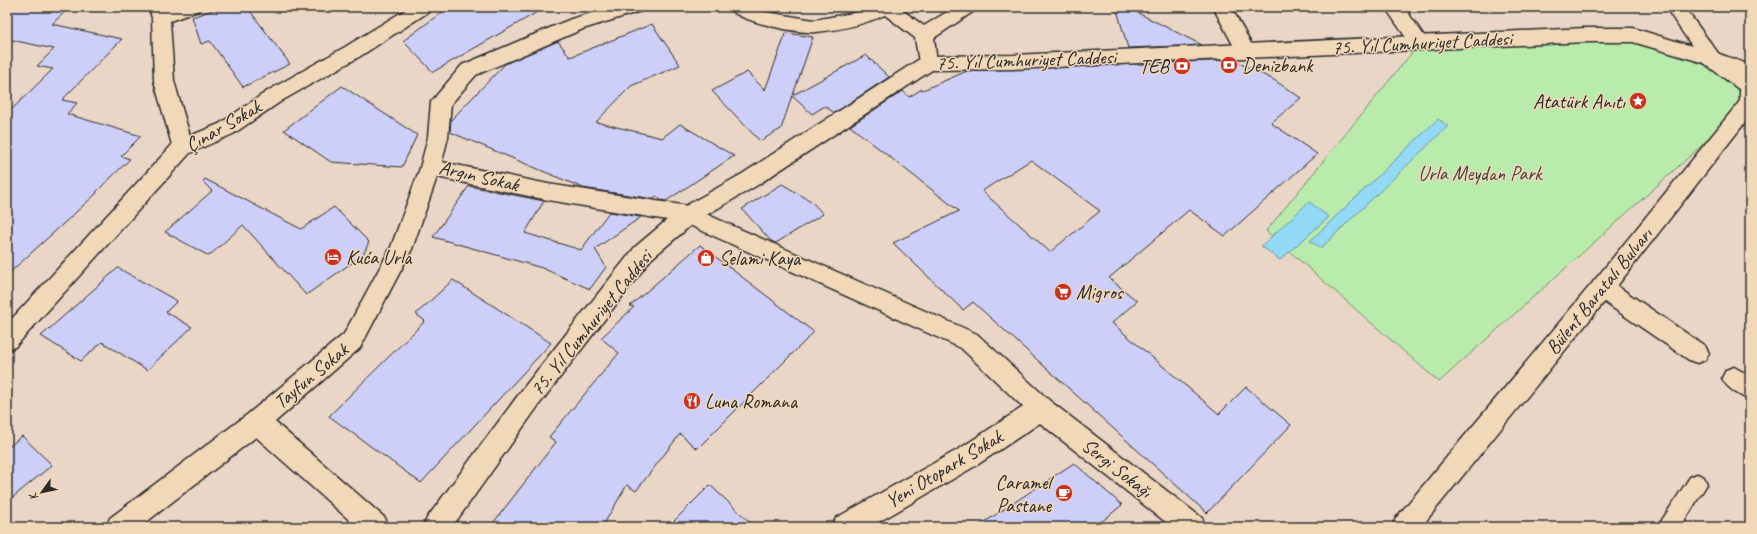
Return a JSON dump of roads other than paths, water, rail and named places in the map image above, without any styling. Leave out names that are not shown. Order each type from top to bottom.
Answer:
[{"type":"street","points":[[183,148],[164,81],[159,12],[192,7]]},
{"type":"street","name":"Çınar Sokak","points":[[7,340],[183,148],[226,129],[276,95],[352,52],[424,7]]},
{"type":"street","name":"Argın Sokak","points":[[634,7],[578,24],[469,70],[441,102],[438,137],[430,168],[548,192],[688,215],[969,341],[1041,409]]},
{"type":"street","points":[[737,7],[763,18],[814,26],[863,18],[886,7],[924,35],[928,63]]},
{"type":"street","points":[[924,35],[968,7]]},
{"type":"street","points":[[1222,7],[1246,51]]},
{"type":"street","points":[[1394,7],[1420,43]]},
{"type":"street","points":[[1680,7],[1678,11],[1711,58]]},
{"type":"street","name":"75. Yıl Cumhuriyet Caddesi","points":[[436,527],[533,394],[643,253],[688,215],[749,180],[928,63],[1020,61],[1586,35],[1633,36],[1711,58],[1750,72]]},
{"type":"street","name":"Bülent Baratalı Bulvarı","points":[[1405,527],[1602,288],[1750,102],[1749,87],[1711,58]]},
{"type":"street","name":"Tayfun Sokak","points":[[119,527],[257,422],[352,341],[401,249],[430,168]]},
{"type":"street","points":[[1602,288],[1697,353]]},
{"type":"street","name":"Yeni Otopark Sokak","points":[[845,527],[968,457],[1041,409]]},
{"type":"street","name":"Sergi Sokağı","points":[[1041,409],[1193,527]]},
{"type":"street","points":[[257,422],[376,527]]},
{"type":"lane","points":[[1669,527],[1697,484]]},
{"type":"water","points":[[1438,119],[1448,126],[1321,248],[1310,241]]},
{"type":"water","points":[[1309,202],[1329,217],[1280,260],[1261,246]]},
{"type":"place","name":"Denizbank","points":[[1229,65]]},
{"type":"place","name":"TEB","points":[[1182,66]]},
{"type":"place","name":"Atatürk Anıtı","points":[[1638,101]]},
{"type":"place","name":"Kuća Urla","points":[[333,257]]},
{"type":"place","name":"Selami Kaya","points":[[706,258]]},
{"type":"place","name":"Migros","points":[[1063,292]]},
{"type":"place","name":"Luna Romana","points":[[692,401]]},
{"type":"place","name":"Caramel Pastane","points":[[1064,493]]},
{"type":"park label","name":"Urla Meydan Park","points":[[1480,173]]}]
